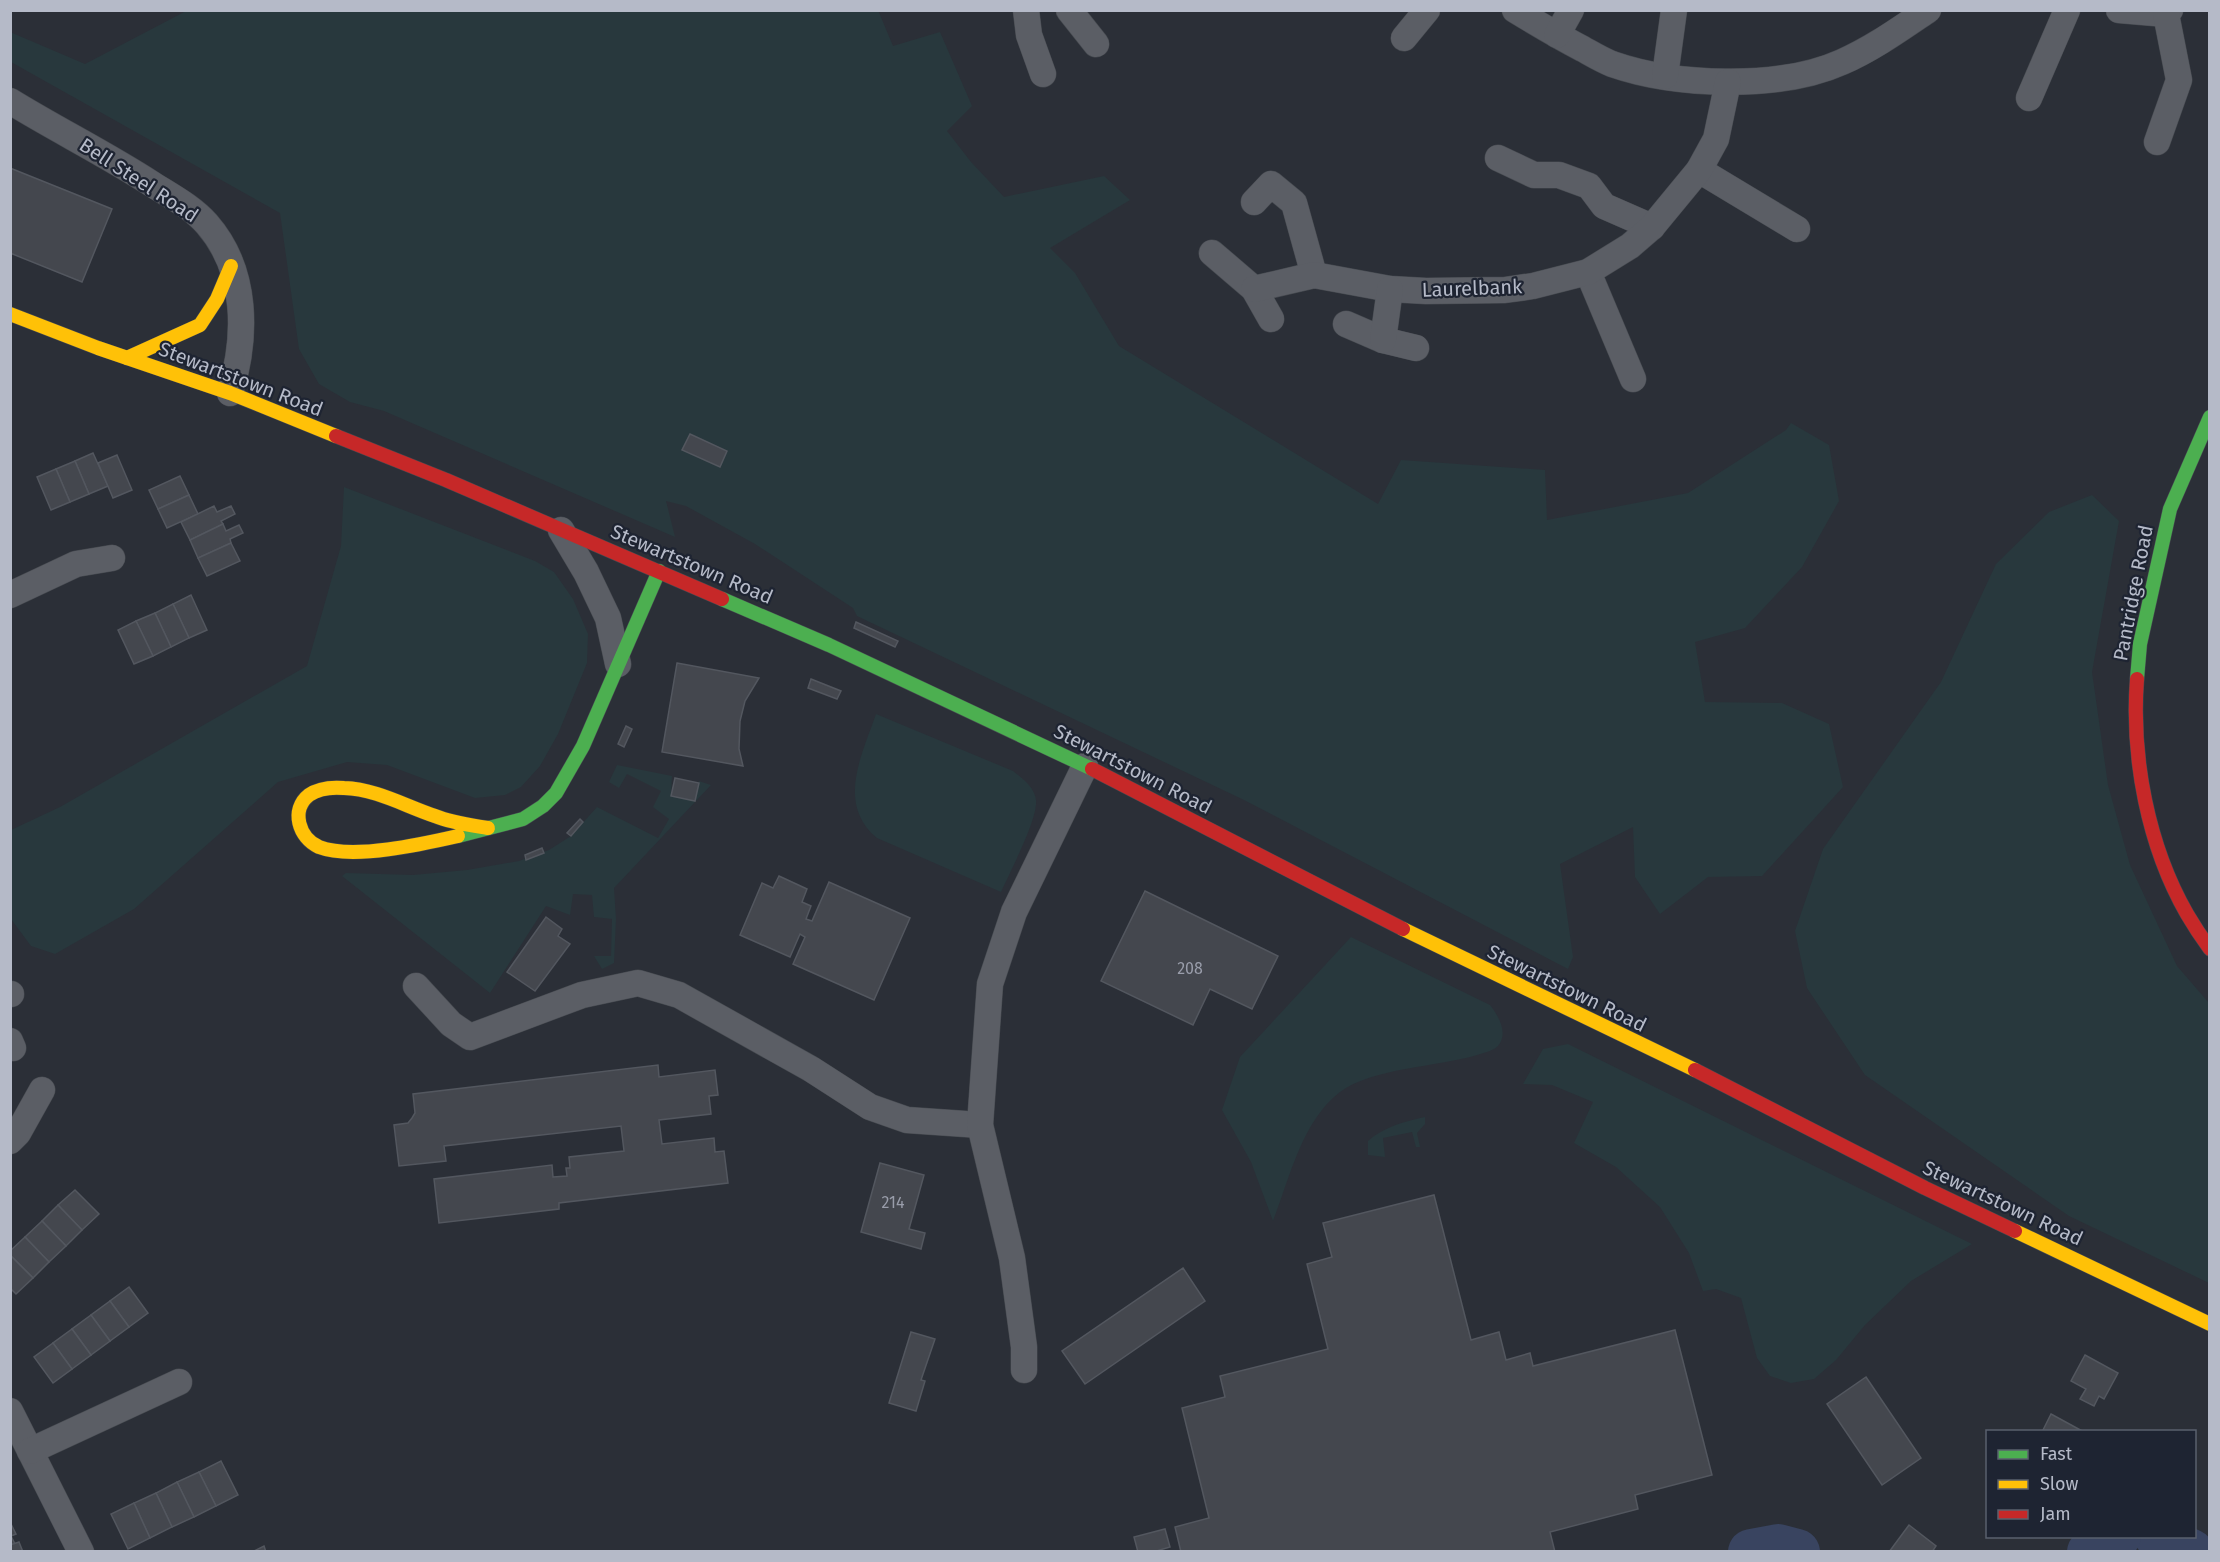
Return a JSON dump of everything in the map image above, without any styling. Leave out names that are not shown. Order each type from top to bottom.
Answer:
[{"type":"main road","points":[[127,358],[200,325],[217,299],[231,266]]},
{"type":"main road","name":"Stewartstown Road","points":[[10,314],[127,358],[230,393],[446,480],[829,645],[1085,766],[1421,938],[1706,1076],[1925,1188],[2210,1324]]},
{"type":"main road","name":"Pantridge Road","points":[[2210,417],[2170,509],[2139,644],[2135,708],[2138,761],[2149,816],[2168,873],[2187,914],[2210,949]]},
{"type":"main road","points":[[488,828],[449,821],[388,797],[352,788],[326,788],[309,794],[299,806],[297,821],[304,837],[318,847],[337,851],[409,846],[488,828],[528,816],[554,795],[591,726],[659,572]]},
{"type":"street","points":[[1026,10],[1029,35],[1043,74]]},
{"type":"street","points":[[1069,10],[1096,44]]},
{"type":"street","points":[[1404,38],[1427,10]]},
{"type":"street","points":[[1515,10],[1611,64],[1665,76],[1728,82],[1769,80],[1803,74],[1840,63],[1881,42],[1928,10]]},
{"type":"street","points":[[1557,35],[1571,10]]},
{"type":"street","points":[[1665,76],[1674,10]]},
{"type":"street","points":[[2029,98],[2067,10]]},
{"type":"street","points":[[2119,10],[2168,12],[2179,80],[2157,142]]},
{"type":"street","name":"Laurelbank","points":[[1254,289],[1314,275],[1390,289],[1505,290],[1533,286],[1588,272],[1630,246],[1652,227],[1699,170],[1716,139],[1728,82]]},
{"type":"street","name":"Bell Steel Road","points":[[10,101],[115,160],[187,206],[207,224],[224,249],[235,276],[242,317],[239,363],[230,393]]},
{"type":"street","points":[[1498,158],[1534,175],[1559,175],[1589,186],[1604,206],[1652,227]]},
{"type":"street","points":[[1699,170],[1797,229]]},
{"type":"street","points":[[1254,202],[1271,184],[1294,202],[1314,275]]},
{"type":"street","points":[[1212,253],[1254,289],[1271,319]]},
{"type":"street","points":[[1588,272],[1633,379]]},
{"type":"street","points":[[1383,340],[1390,289]]},
{"type":"street","points":[[1346,324],[1383,340],[1416,348]]},
{"type":"street","points":[[561,530],[586,572],[608,618],[618,664]]},
{"type":"street","points":[[10,595],[76,564],[112,558]]},
{"type":"street","points":[[1024,1370],[1024,1347],[1012,1258],[980,1125],[990,984],[1014,912],[1085,766]]},
{"type":"street","points":[[416,986],[451,1024],[470,1037],[582,995],[638,983],[679,995],[812,1069],[870,1107],[907,1120],[980,1125]]},
{"type":"street","points":[[10,1141],[18,1133],[42,1090]]},
{"type":"street","points":[[30,1451],[179,1382]]},
{"type":"street","points":[[10,1411],[81,1551]]},
{"type":"shaded area","points":[[188,10],[878,10],[893,46],[940,32],[972,106],[947,131],[971,162],[1004,197],[1104,176],[1130,200],[1050,248],[1075,273],[1119,346],[1378,504],[1401,460],[1545,470],[1547,520],[1688,493],[1786,430],[1791,423],[1829,445],[1839,501],[1802,567],[1745,628],[1695,642],[1705,702],[1782,703],[1829,724],[1843,787],[1762,876],[1708,877],[1660,914],[1635,877],[1633,827],[1560,864],[1573,957],[1568,969],[1244,800],[857,616],[853,608],[755,544],[686,506],[666,501],[675,537],[384,411],[350,402],[319,384],[299,349],[280,213],[11,62],[10,32],[85,64]]},
{"type":"shaded area","points":[[344,487],[535,561],[554,572],[573,599],[588,634],[587,663],[558,734],[540,766],[521,787],[505,795],[475,798],[387,765],[347,762],[278,782],[134,909],[55,954],[31,946],[11,919],[11,830],[60,807],[307,666],[341,546]]},
{"type":"shaded area","points":[[2092,495],[2119,521],[2092,672],[2108,785],[2130,865],[2177,966],[2209,1003],[2209,1283],[2069,1216],[1865,1075],[1807,988],[1795,931],[1823,849],[1941,682],[1996,564],[2049,512]]},
{"type":"shaded area","points":[[876,714],[1013,771],[1031,787],[1036,800],[1033,820],[1001,892],[877,838],[865,825],[858,810],[855,795],[856,779],[859,762]]},
{"type":"shaded area","points":[[617,765],[672,776],[671,795],[695,799],[699,781],[711,785],[614,888],[616,919],[614,963],[602,969],[594,956],[611,956],[612,919],[594,917],[592,895],[573,894],[570,915],[546,906],[490,993],[342,876],[346,873],[413,875],[467,870],[519,861],[549,850],[571,836],[597,807],[658,838],[669,819],[653,807],[661,791],[627,774],[619,788],[609,782]]},
{"type":"shaded area","points":[[1351,937],[1490,1005],[1501,1024],[1503,1036],[1496,1048],[1485,1053],[1387,1073],[1353,1084],[1340,1092],[1316,1118],[1307,1134],[1273,1221],[1251,1162],[1222,1110],[1240,1057]]},
{"type":"shaded area","points":[[1568,1044],[1972,1244],[1911,1281],[1865,1325],[1836,1360],[1814,1379],[1791,1383],[1770,1376],[1757,1358],[1741,1298],[1716,1289],[1703,1291],[1689,1253],[1660,1207],[1616,1167],[1574,1143],[1593,1102],[1552,1085],[1523,1084],[1543,1049]]},
{"type":"shaded area","points":[[1425,1117],[1425,1124],[1417,1133],[1420,1147],[1416,1147],[1412,1132],[1383,1138],[1385,1157],[1368,1155],[1368,1141],[1374,1136],[1395,1125]]},
{"type":"building","points":[[10,168],[112,209],[82,282],[10,253]]},
{"type":"building","points":[[690,434],[727,451],[720,467],[682,450]]},
{"type":"building","points":[[93,453],[108,486],[89,494],[75,461]]},
{"type":"building","points":[[117,455],[132,490],[113,498],[98,463]]},
{"type":"building","points":[[75,461],[89,494],[70,502],[56,469]]},
{"type":"building","points":[[56,469],[70,502],[51,510],[37,477]]},
{"type":"building","points":[[180,476],[189,495],[158,509],[149,490]]},
{"type":"building","points":[[189,495],[198,514],[167,528],[158,509]]},
{"type":"building","points":[[214,506],[217,512],[231,506],[235,514],[221,521],[223,524],[190,540],[181,522]]},
{"type":"building","points":[[223,524],[226,531],[239,525],[243,533],[230,539],[231,543],[198,558],[190,540]]},
{"type":"building","points":[[231,543],[240,561],[207,576],[198,558]]},
{"type":"building","points":[[191,595],[207,630],[189,638],[173,604]]},
{"type":"building","points":[[173,604],[189,638],[171,647],[155,613]]},
{"type":"building","points":[[155,613],[171,647],[153,656],[136,621]]},
{"type":"building","points":[[136,621],[153,656],[134,664],[118,630]]},
{"type":"building","points":[[856,622],[898,641],[895,647],[854,628]]},
{"type":"building","points":[[677,663],[759,678],[745,701],[740,721],[739,749],[743,766],[662,752]]},
{"type":"building","points":[[811,679],[841,691],[837,699],[808,688]]},
{"type":"building","points":[[626,726],[632,729],[624,747],[618,744]]},
{"type":"building","points":[[675,778],[699,783],[695,801],[671,796]]},
{"type":"building","points":[[580,819],[583,822],[571,836],[567,833]]},
{"type":"building","points":[[542,848],[544,853],[526,860],[525,855]]},
{"type":"building","points":[[779,876],[807,889],[802,902],[811,906],[806,919],[812,921],[829,882],[910,918],[874,1000],[793,964],[805,937],[800,934],[790,957],[740,935],[762,883],[773,888]]},
{"type":"building","points":[[1145,891],[1278,956],[1252,1009],[1210,989],[1193,1025],[1101,981]]},
{"type":"building","points":[[546,917],[562,929],[558,936],[570,944],[535,991],[507,972]]},
{"type":"building","points":[[658,1065],[659,1077],[715,1070],[718,1095],[709,1096],[711,1114],[659,1120],[662,1144],[714,1138],[715,1152],[724,1151],[728,1183],[559,1203],[559,1209],[439,1223],[434,1179],[552,1165],[553,1177],[567,1176],[566,1168],[570,1168],[569,1157],[624,1151],[621,1126],[444,1146],[446,1161],[399,1166],[394,1125],[408,1123],[412,1118],[415,1113],[413,1094]]},
{"type":"building","points":[[880,1163],[924,1175],[909,1229],[925,1233],[921,1249],[861,1232]]},
{"type":"building","points":[[75,1190],[99,1214],[82,1230],[58,1205]]},
{"type":"building","points":[[1434,1195],[1471,1340],[1499,1332],[1506,1360],[1530,1353],[1533,1366],[1675,1330],[1712,1475],[1635,1495],[1638,1509],[1550,1532],[1555,1552],[1181,1552],[1175,1527],[1209,1518],[1182,1408],[1225,1397],[1220,1376],[1328,1349],[1307,1264],[1332,1257],[1323,1223]]},
{"type":"building","points":[[58,1205],[82,1230],[66,1246],[42,1221]]},
{"type":"building","points":[[42,1221],[66,1246],[49,1262],[25,1237]]},
{"type":"building","points":[[25,1237],[49,1262],[33,1278],[10,1255],[10,1251]]},
{"type":"building","points":[[10,1255],[33,1278],[16,1294],[10,1288]]},
{"type":"building","points":[[1183,1268],[1205,1301],[1085,1384],[1062,1351]]},
{"type":"building","points":[[129,1287],[148,1313],[129,1327],[110,1301]]},
{"type":"building","points":[[110,1301],[129,1327],[110,1341],[91,1315]]},
{"type":"building","points":[[91,1315],[110,1341],[91,1355],[72,1329]]},
{"type":"building","points":[[72,1329],[91,1355],[72,1369],[53,1343]]},
{"type":"building","points":[[911,1332],[935,1339],[921,1380],[925,1381],[916,1411],[889,1403]]},
{"type":"building","points":[[53,1343],[72,1369],[53,1383],[34,1357]]},
{"type":"building","points":[[2085,1355],[2118,1373],[2104,1399],[2099,1396],[2094,1406],[2080,1399],[2086,1389],[2071,1381]]},
{"type":"building","points":[[1866,1377],[1921,1458],[1882,1485],[1827,1404]]},
{"type":"building","points":[[2051,1414],[2080,1430],[2043,1430]]},
{"type":"building","points":[[221,1461],[238,1495],[216,1506],[199,1472]]},
{"type":"building","points":[[199,1472],[216,1506],[194,1517],[177,1482]]},
{"type":"building","points":[[177,1482],[194,1517],[172,1527],[156,1493]]},
{"type":"building","points":[[156,1493],[172,1527],[150,1538],[134,1503]]},
{"type":"building","points":[[134,1503],[150,1538],[128,1549],[111,1514]]},
{"type":"building","points":[[10,1522],[16,1534],[11,1536],[15,1544],[10,1545]]},
{"type":"building","points":[[1909,1525],[1936,1546],[1932,1552],[1889,1552]]},
{"type":"building","points":[[1165,1529],[1170,1547],[1153,1552],[1138,1552],[1134,1537]]},
{"type":"building","points":[[19,1542],[23,1552],[10,1552],[10,1545]]},
{"type":"building","points":[[264,1546],[266,1552],[252,1552]]},
{"type":"waterway","points":[[2090,1552],[2114,1538]]},
{"type":"waterway","points":[[2161,1538],[2191,1552]]},
{"type":"waterway","points":[[1751,1552],[1778,1547],[1797,1552]]},
{"type":"traffic: fast","points":[[2137,679],[2140,644],[2170,509],[2210,417]]},
{"type":"traffic: fast","points":[[458,836],[523,819],[543,806],[556,793],[583,746],[659,571]]},
{"type":"traffic: fast","points":[[722,599],[829,645],[1092,769]]},
{"type":"traffic: slow","points":[[127,358],[200,325],[217,299],[231,266]]},
{"type":"traffic: slow","points":[[10,314],[98,348],[230,393],[336,436]]},
{"type":"traffic: slow","points":[[458,836],[388,849],[333,851],[319,847],[306,837],[299,823],[300,808],[303,801],[317,791],[326,788],[356,789],[368,791],[461,824],[488,828]]},
{"type":"traffic: slow","points":[[1403,929],[1695,1070]]},
{"type":"traffic: slow","points":[[2015,1231],[2210,1324]]},
{"type":"traffic: jam","points":[[336,436],[446,480],[722,599]]},
{"type":"traffic: jam","points":[[2137,679],[2136,709],[2140,770],[2152,831],[2173,888],[2210,949]]},
{"type":"traffic: jam","points":[[1092,769],[1403,929]]},
{"type":"traffic: jam","points":[[1695,1070],[1925,1188],[2015,1231]]}]
